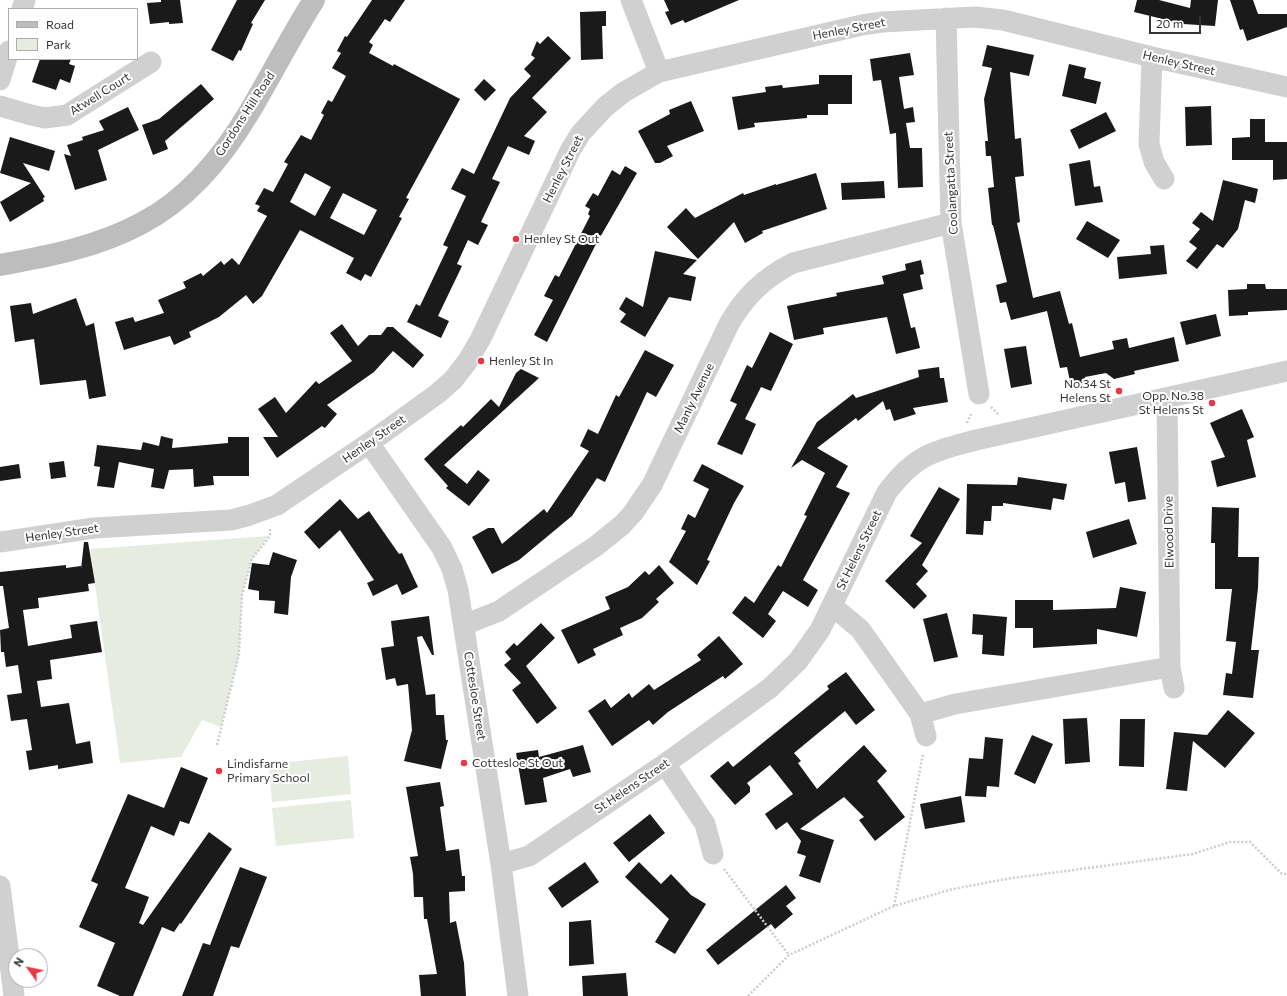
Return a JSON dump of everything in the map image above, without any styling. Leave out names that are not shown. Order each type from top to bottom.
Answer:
[{"type":"main road","name":"Gordons Hill Road","points":[[0,265],[58,254],[88,245],[143,223],[169,207],[196,182],[232,140],[250,112],[314,0]]},
{"type":"street","points":[[631,0],[659,72]]},
{"type":"street","name":"Henley Street","points":[[0,542],[94,528],[231,520],[263,511],[277,505],[369,443],[437,394],[453,380],[467,362],[571,149],[581,133],[605,107],[624,92],[659,72],[862,25],[976,17],[1003,20],[1152,57],[1287,87]]},
{"type":"street","name":"Coolangatta Street","points":[[946,18],[951,223],[979,394]]},
{"type":"street","points":[[0,80],[8,54]]},
{"type":"street","points":[[1152,57],[1149,144],[1154,162],[1164,179]]},
{"type":"street","name":"Atwell Court","points":[[0,106],[31,116],[45,118],[67,115],[151,62]]},
{"type":"street","name":"Manly Avenue","points":[[464,625],[499,611],[596,546],[622,525],[633,513],[652,485],[729,324],[738,308],[760,284],[774,273],[793,263],[951,223]]},
{"type":"street","name":"St Helens Street","points":[[501,864],[529,856],[665,764],[784,676],[809,647],[832,606],[887,492],[900,475],[914,462],[934,452],[967,443],[1287,371]]},
{"type":"street","name":"Elwood Drive","points":[[1167,398],[1170,667],[1174,688]]},
{"type":"street","name":"Cottesloe Street","points":[[369,443],[442,548],[452,570],[458,590],[501,864],[518,996]]},
{"type":"street","points":[[832,606],[860,629],[920,714],[926,736]]},
{"type":"street","points":[[920,714],[956,704],[1170,667]]},
{"type":"street","points":[[665,764],[705,824],[713,854]]},
{"type":"street","points":[[0,886],[14,996]]},
{"type":"path","points":[[967,443],[964,430],[979,394],[1003,419],[1008,433]]},
{"type":"path","points":[[217,745],[239,654],[242,595],[252,560],[270,536],[271,531],[263,511]]},
{"type":"path","points":[[894,906],[926,736]]},
{"type":"path","points":[[748,996],[789,955],[894,906],[953,889],[1006,879],[1193,854],[1230,842],[1250,842],[1282,874],[1287,874]]},
{"type":"path","points":[[713,854],[789,955]]},
{"type":"green space","points":[[269,536],[252,559],[242,595],[239,654],[221,727],[202,720],[181,757],[120,763],[90,549]]},
{"type":"green space","points":[[348,756],[351,794],[272,802],[269,764]]},
{"type":"green space","points":[[351,800],[354,838],[276,846],[272,808]]},
{"type":"building","points":[[161,0],[180,0],[183,23],[169,24],[169,22],[150,24],[147,3],[161,2]]},
{"type":"building","points":[[237,0],[265,0],[251,23],[253,24],[241,51],[239,50],[233,61],[211,50]]},
{"type":"building","points":[[372,0],[405,0],[390,22],[385,19],[369,42],[373,45],[369,53],[393,66],[394,64],[460,99],[406,198],[409,199],[399,217],[402,218],[371,277],[365,274],[361,281],[346,273],[354,258],[300,230],[262,296],[253,304],[246,295],[219,317],[189,332],[191,337],[174,345],[170,336],[124,350],[115,322],[133,317],[135,322],[164,313],[158,300],[186,288],[183,282],[201,273],[203,276],[221,261],[224,265],[232,258],[239,265],[267,216],[257,211],[260,206],[255,204],[264,188],[273,192],[288,164],[284,162],[301,135],[311,140],[324,115],[321,113],[328,100],[332,102],[346,76],[332,68],[341,53],[337,51],[345,36],[347,37]],"holes":[[[305,173],[331,187],[315,216],[290,202]],[[343,193],[377,210],[364,235],[330,218]]]},
{"type":"building","points":[[664,0],[739,0],[685,23],[683,20],[671,25],[665,12],[669,11]]},
{"type":"building","points":[[1137,0],[1159,0],[1190,8],[1191,0],[1218,0],[1215,26],[1183,24],[1134,12]]},
{"type":"building","points":[[1230,0],[1253,0],[1258,14],[1287,14],[1287,27],[1247,41],[1243,29],[1240,30]]},
{"type":"building","points":[[606,11],[606,26],[602,26],[603,59],[581,60],[580,12]]},
{"type":"building","points":[[548,36],[571,58],[532,98],[547,112],[524,136],[535,141],[529,155],[508,146],[492,179],[500,182],[481,222],[488,225],[478,245],[468,240],[457,264],[462,266],[438,316],[449,321],[441,338],[407,322],[416,304],[420,306],[448,247],[443,245],[466,196],[451,189],[462,168],[474,174],[510,98],[531,76],[524,69],[535,58],[531,55],[537,41],[540,44]]},
{"type":"building","points":[[987,45],[1034,55],[1029,76],[1010,72],[1015,139],[1021,138],[1024,176],[1015,177],[1020,222],[1017,223],[1033,298],[1060,291],[1069,324],[1072,323],[1080,357],[1114,349],[1112,341],[1127,338],[1129,348],[1174,337],[1179,361],[1134,371],[1135,374],[1114,379],[1106,373],[1085,377],[1086,382],[1071,386],[1067,367],[1060,368],[1047,311],[1011,320],[1006,302],[1000,303],[996,285],[1007,282],[992,225],[988,188],[994,187],[991,156],[986,156],[985,141],[988,141],[984,99],[992,68],[982,66]]},
{"type":"building","points":[[910,53],[914,75],[899,77],[904,109],[913,107],[915,122],[906,123],[910,148],[922,148],[923,187],[898,188],[896,133],[890,134],[881,80],[873,81],[870,59]]},
{"type":"building","points":[[40,60],[71,60],[69,64],[75,66],[70,83],[60,79],[56,90],[32,82]]},
{"type":"building","points":[[1069,64],[1086,68],[1084,78],[1101,82],[1096,104],[1062,96]]},
{"type":"building","points":[[819,75],[852,75],[852,104],[828,104],[828,115],[807,115],[807,118],[754,123],[755,127],[738,130],[732,97],[766,92],[765,87],[782,85],[783,88],[819,84]]},
{"type":"building","points":[[484,79],[496,90],[485,101],[474,90]]},
{"type":"building","points":[[201,84],[214,99],[165,141],[168,149],[153,155],[142,125],[159,119]]},
{"type":"building","points":[[691,101],[704,131],[667,146],[673,156],[660,163],[655,163],[638,131],[670,114],[669,110]]},
{"type":"building","points":[[1211,106],[1212,145],[1186,146],[1185,107]]},
{"type":"building","points":[[128,107],[139,130],[98,150],[107,180],[75,190],[64,154],[71,156],[67,145],[83,140],[82,137],[104,130],[99,121]]},
{"type":"building","points":[[1106,112],[1116,131],[1079,149],[1070,130]]},
{"type":"building","points":[[1250,119],[1265,119],[1265,142],[1287,142],[1287,179],[1273,180],[1273,160],[1232,160],[1232,138],[1250,137]]},
{"type":"building","points":[[10,137],[55,151],[49,171],[23,163],[45,197],[43,198],[44,201],[10,222],[0,202],[31,183],[0,173]]},
{"type":"building","points":[[1090,160],[1094,187],[1100,186],[1103,202],[1075,206],[1069,164]]},
{"type":"building","points":[[625,166],[637,173],[595,246],[547,342],[534,335],[553,300],[544,296],[555,275],[559,277],[590,216],[588,214],[590,209],[585,206],[593,193],[598,196],[612,170],[620,175]]},
{"type":"building","points":[[816,173],[827,209],[762,231],[763,233],[745,243],[734,222],[698,259],[667,227],[686,208],[695,218],[743,193],[744,195]]},
{"type":"building","points":[[1223,180],[1258,189],[1255,203],[1245,200],[1238,229],[1223,248],[1217,244],[1197,269],[1186,261],[1197,248],[1189,242],[1200,229],[1192,223],[1201,212],[1213,221]]},
{"type":"building","points":[[884,181],[885,198],[842,200],[841,183]]},
{"type":"building","points":[[1087,221],[1120,240],[1108,258],[1076,239]]},
{"type":"building","points":[[1164,245],[1167,274],[1119,279],[1117,257],[1151,254],[1150,246]]},
{"type":"building","points":[[655,251],[697,260],[683,274],[696,277],[691,301],[669,297],[645,337],[620,322],[626,314],[619,309],[626,297],[643,307]]},
{"type":"building","points":[[921,260],[924,274],[920,275],[923,289],[903,294],[911,328],[915,327],[920,348],[896,354],[887,317],[823,328],[824,334],[794,340],[787,306],[837,296],[836,293],[884,284],[882,276],[906,270],[905,264]]},
{"type":"building","points":[[1247,284],[1265,284],[1266,289],[1287,289],[1287,310],[1248,312],[1248,315],[1229,316],[1228,290],[1247,289]]},
{"type":"building","points":[[76,298],[86,326],[94,323],[106,396],[89,399],[86,380],[40,385],[34,339],[15,342],[10,306],[31,303],[33,314]]},
{"type":"building","points":[[1216,314],[1221,336],[1186,345],[1180,322]]},
{"type":"building","points":[[342,324],[358,346],[369,335],[381,335],[387,327],[393,327],[424,355],[413,368],[393,351],[374,372],[327,405],[337,414],[325,428],[322,426],[277,458],[263,437],[278,437],[258,409],[275,397],[286,413],[316,381],[319,384],[352,361],[330,333]]},
{"type":"building","points":[[770,332],[793,344],[771,391],[761,387],[745,419],[756,424],[742,455],[717,444],[737,404],[730,401],[747,365],[752,368]]},
{"type":"building","points":[[1026,346],[1032,384],[1011,388],[1004,349]]},
{"type":"building","points":[[645,350],[674,365],[656,397],[647,392],[605,482],[597,478],[572,516],[519,560],[492,574],[472,537],[488,528],[494,528],[502,544],[544,509],[547,513],[589,451],[580,446],[588,429],[598,434],[616,395],[619,397]]},
{"type":"building","points":[[939,367],[940,378],[944,378],[948,402],[913,408],[916,414],[894,421],[890,409],[886,410],[883,401],[858,421],[856,418],[817,448],[848,466],[836,487],[850,493],[803,580],[818,590],[808,607],[783,591],[768,614],[776,621],[763,638],[732,613],[745,596],[754,603],[778,565],[781,567],[807,516],[804,515],[825,473],[802,460],[791,468],[817,422],[853,394],[856,398],[919,377],[918,370]]},
{"type":"building","points":[[521,369],[539,378],[444,465],[467,484],[478,470],[490,480],[469,506],[446,488],[448,486],[424,459],[461,425],[463,427],[491,399],[499,407],[516,373]]},
{"type":"building","points":[[1242,409],[1254,437],[1247,440],[1256,477],[1217,487],[1211,461],[1225,457],[1210,423]]},
{"type":"building","points":[[161,436],[173,439],[172,448],[228,443],[228,437],[249,437],[249,476],[213,476],[214,485],[194,487],[193,469],[169,470],[164,489],[151,487],[154,469],[119,462],[114,488],[97,486],[100,467],[94,466],[97,445],[141,450],[143,442],[159,446]]},
{"type":"building","points":[[1137,447],[1146,499],[1128,502],[1125,482],[1115,484],[1109,452]]},
{"type":"building","points":[[64,461],[66,477],[51,479],[49,463]]},
{"type":"building","points":[[19,464],[21,478],[0,481],[0,467]]},
{"type":"building","points":[[702,464],[744,486],[734,503],[707,560],[710,561],[697,585],[669,562],[686,531],[681,529],[688,514],[695,518],[709,489],[693,481]]},
{"type":"building","points":[[1018,477],[1067,484],[1064,500],[1053,498],[1051,510],[1003,503],[1003,506],[992,506],[991,521],[984,521],[983,535],[966,534],[967,484],[1017,485]]},
{"type":"building","points":[[939,487],[960,499],[922,565],[928,571],[916,584],[927,596],[914,609],[885,581],[922,543],[910,536]]},
{"type":"building","points":[[340,499],[358,519],[369,511],[399,554],[402,553],[418,587],[402,595],[397,584],[373,596],[367,583],[374,580],[340,530],[319,549],[304,532]]},
{"type":"building","points":[[1212,507],[1239,508],[1238,557],[1259,557],[1258,588],[1251,650],[1259,650],[1253,698],[1223,695],[1226,673],[1232,674],[1236,642],[1226,641],[1232,589],[1215,589],[1215,543],[1211,543]]},
{"type":"building","points":[[1129,519],[1137,544],[1093,558],[1086,532]]},
{"type":"building","points":[[84,542],[88,542],[95,583],[88,584],[89,591],[38,598],[39,608],[23,610],[28,646],[72,638],[70,625],[97,621],[102,652],[50,660],[52,679],[37,681],[41,707],[69,703],[76,744],[90,741],[93,763],[58,769],[58,765],[29,770],[26,751],[32,750],[27,719],[11,721],[7,695],[22,693],[18,665],[6,667],[4,652],[1,652],[0,630],[9,628],[3,586],[0,586],[0,572],[66,565],[66,568],[81,566],[81,569]]},
{"type":"building","points":[[273,552],[297,560],[291,577],[288,615],[274,613],[275,601],[259,600],[259,591],[248,589],[252,563],[269,565]]},
{"type":"building","points":[[659,565],[674,583],[656,599],[659,602],[642,618],[620,628],[623,635],[593,649],[596,655],[578,664],[561,630],[610,609],[605,597],[628,587],[645,571],[649,575]]},
{"type":"building","points":[[1120,587],[1146,592],[1137,637],[1097,629],[1097,644],[1033,648],[1033,628],[1015,628],[1015,600],[1053,600],[1053,610],[1116,608]]},
{"type":"building","points":[[947,613],[958,657],[934,662],[923,619]]},
{"type":"building","points":[[973,614],[1007,617],[1004,656],[982,654],[983,635],[972,634]]},
{"type":"building","points":[[429,616],[434,655],[432,655],[422,636],[417,637],[426,695],[435,694],[436,715],[444,715],[446,740],[448,740],[441,769],[404,761],[412,730],[408,684],[397,686],[395,678],[386,680],[381,648],[394,646],[391,621]]},
{"type":"building","points":[[541,623],[555,638],[526,666],[557,708],[537,724],[512,690],[521,683],[504,665],[511,659],[505,652],[514,643],[517,646]]},
{"type":"building","points":[[719,636],[743,664],[725,679],[723,676],[668,712],[653,725],[649,720],[612,746],[588,711],[605,699],[611,708],[629,693],[632,698],[649,684],[654,690],[701,660],[697,655]]},
{"type":"building","points":[[846,672],[875,710],[856,725],[845,711],[794,753],[801,761],[798,763],[817,789],[864,745],[887,771],[877,781],[905,817],[875,841],[859,820],[864,817],[844,797],[800,829],[834,840],[820,883],[799,876],[806,856],[797,853],[801,841],[787,822],[776,830],[765,814],[793,794],[770,765],[747,783],[750,787],[750,792],[735,805],[710,776],[728,761],[733,767],[829,689],[827,686]]},
{"type":"building","points":[[1228,710],[1255,733],[1225,768],[1193,741],[1187,791],[1166,789],[1174,732],[1207,735]]},
{"type":"building","points":[[1087,718],[1090,762],[1065,764],[1063,719]]},
{"type":"building","points":[[1120,719],[1145,719],[1144,767],[1119,766]]},
{"type":"building","points":[[1032,735],[1053,744],[1035,784],[1014,774]]},
{"type":"building","points":[[985,737],[1003,739],[999,787],[987,786],[986,797],[965,796],[969,758],[983,759]]},
{"type":"building","points":[[583,745],[591,772],[573,777],[570,769],[543,778],[547,802],[525,805],[516,753],[538,750],[539,757]]},
{"type":"building","points":[[181,767],[208,778],[189,824],[180,821],[174,836],[151,826],[125,888],[149,897],[139,923],[143,925],[209,832],[232,849],[174,932],[162,927],[133,996],[120,996],[97,986],[115,943],[79,927],[98,884],[91,881],[128,794],[164,808]]},
{"type":"building","points":[[440,782],[444,806],[440,807],[446,851],[459,849],[462,876],[465,876],[465,891],[449,892],[450,923],[456,921],[464,963],[466,996],[421,996],[419,975],[437,974],[427,919],[424,919],[423,897],[414,897],[413,874],[410,857],[418,856],[406,787]]},
{"type":"building","points":[[961,796],[965,822],[925,829],[920,804]]},
{"type":"building","points":[[650,814],[665,833],[629,862],[613,843]]},
{"type":"building","points":[[585,862],[599,882],[562,908],[548,888]]},
{"type":"building","points":[[639,862],[661,884],[671,874],[691,895],[706,904],[675,954],[655,942],[669,919],[625,877]]},
{"type":"building","points":[[240,867],[267,877],[239,948],[231,946],[213,996],[182,996],[203,943],[210,945]]},
{"type":"building","points":[[786,885],[796,898],[786,906],[793,914],[775,929],[771,924],[718,965],[706,950]]},
{"type":"building","points":[[591,920],[594,964],[569,966],[569,922]]},
{"type":"building","points":[[626,973],[628,996],[583,996],[582,976]]},
{"type":"place","name":"Henley St Out","points":[[516,239]]},
{"type":"place","name":"Henley St In","points":[[481,361]]},
{"type":"place","name":"No.34 St Helens St","points":[[1119,391]]},
{"type":"place","name":"Opp. No.38 St Helens St","points":[[1212,403]]},
{"type":"place","name":"Cottesloe St Out","points":[[464,763]]},
{"type":"place","name":"Lindisfarne Primary School","points":[[219,771]]}]
